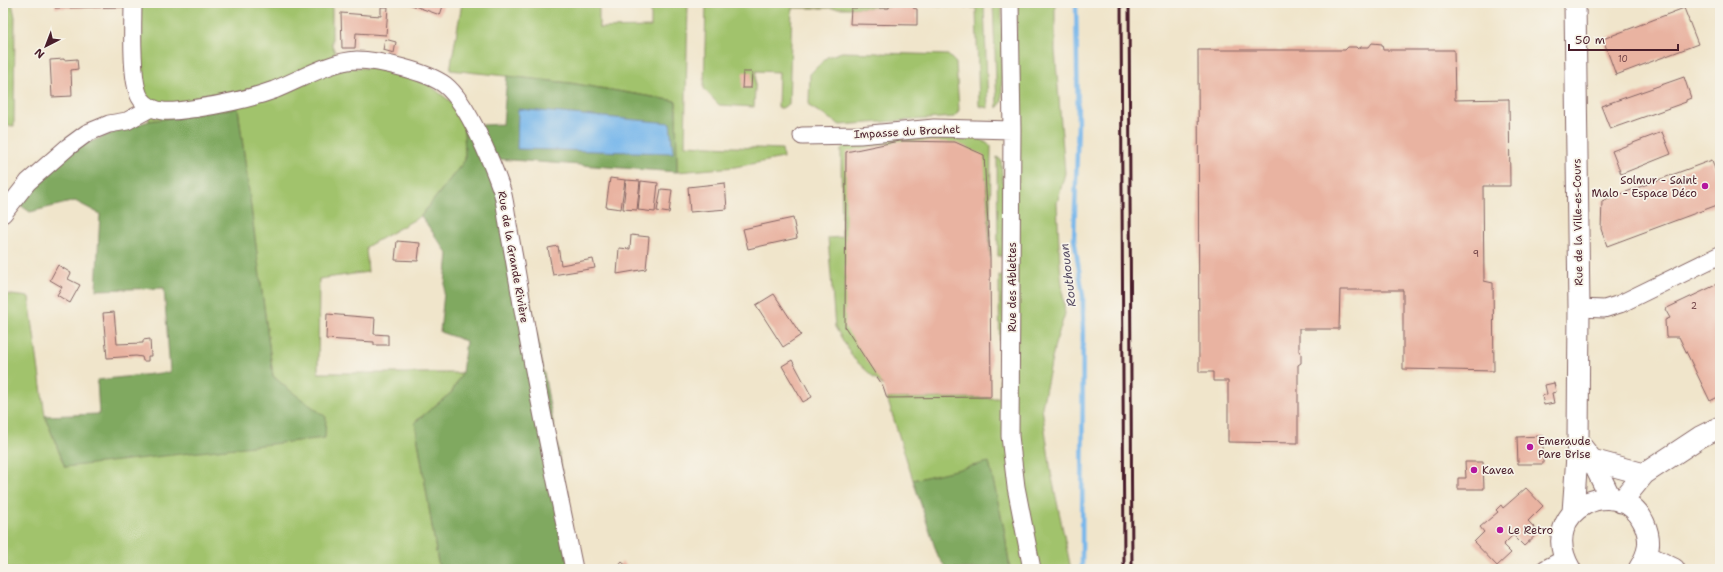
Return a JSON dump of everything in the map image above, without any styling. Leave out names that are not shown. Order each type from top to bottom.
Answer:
[{"type":"street","points":[[3,214],[28,182],[68,147],[87,133],[109,124],[127,121],[150,108],[140,98],[135,81],[133,3]]},
{"type":"street","name":"Rue des Ablettes","points":[[1010,3],[1012,130],[1010,436],[1016,486],[1032,569]]},
{"type":"street","name":"Rue de la Ville-es-Cours","points":[[1573,512],[1578,442],[1579,308],[1575,3]]},
{"type":"street","name":"Rue de la Grande Rivière","points":[[150,108],[162,111],[176,111],[242,101],[333,65],[355,60],[383,62],[426,76],[445,85],[460,102],[469,116],[488,156],[502,193],[527,336],[574,569]]},
{"type":"street","name":"Impasse du Brochet","points":[[802,136],[860,135],[934,128],[1012,130]]},
{"type":"street","points":[[1579,308],[1604,309],[1620,304],[1720,255]]},
{"type":"street","points":[[1616,500],[1644,474],[1700,437],[1720,426]]},
{"type":"street","points":[[1578,442],[1592,460],[1616,500]]},
{"type":"street","points":[[1592,460],[1644,474]]},
{"type":"street","points":[[1545,569],[1567,564],[1561,546],[1562,534],[1566,522],[1573,512],[1590,501],[1616,500],[1633,508],[1642,518],[1647,530],[1649,543],[1643,562],[1674,569]]},
{"type":"green space","points":[[3,3],[12,3],[15,17],[14,126],[3,125]]},
{"type":"green space","points":[[140,3],[332,3],[332,45],[342,68],[377,68],[428,84],[450,101],[464,126],[465,160],[421,216],[366,247],[368,272],[319,279],[318,373],[462,373],[452,392],[415,422],[439,569],[3,569],[3,294],[29,297],[45,416],[65,467],[288,389],[273,376],[238,108],[149,121],[142,83]]},
{"type":"green space","points":[[462,3],[599,3],[599,28],[651,27],[651,3],[688,3],[685,145],[782,149],[783,158],[735,167],[677,172],[676,101],[570,83],[450,70]]},
{"type":"green space","points":[[706,3],[890,3],[889,8],[792,8],[789,104],[782,108],[778,108],[779,72],[756,71],[754,107],[719,105],[704,89]]},
{"type":"green space","points":[[913,3],[984,3],[988,108],[979,106],[976,8]]},
{"type":"green space","points":[[993,3],[1002,3],[1002,102],[997,108]]},
{"type":"green space","points":[[1018,3],[1055,3],[1055,50],[1065,173],[1057,203],[1060,265],[1065,314],[1055,344],[1042,407],[1051,473],[1071,569],[1010,569],[1004,529],[989,463],[913,480],[887,398],[1000,398],[999,275],[1003,276]]},
{"type":"green space","points":[[842,52],[948,55],[956,63],[959,110],[955,117],[840,125],[809,106],[809,103],[810,74],[827,57]]},
{"type":"green space","points":[[507,76],[570,83],[676,101],[677,172],[497,159],[514,224],[535,325],[570,514],[567,569],[439,569],[415,422],[452,392],[462,373],[466,341],[440,332],[448,254],[421,216],[465,160],[464,126],[503,124]]},
{"type":"green space","points":[[238,108],[273,376],[326,417],[325,438],[65,467],[45,416],[99,414],[97,380],[170,372],[164,288],[96,290],[100,214],[75,201],[30,212],[10,198],[78,147],[120,130],[149,121]]},
{"type":"green space","points":[[973,134],[991,146],[990,258],[986,178],[973,165],[864,326],[883,386],[854,359],[835,327],[828,238],[842,237],[841,150],[845,145],[884,135]]},
{"type":"green space","points":[[997,157],[1001,160],[1004,202],[1004,256],[998,256]]},
{"type":"green space","points":[[989,462],[1004,529],[1010,569],[947,569],[938,557],[913,480]]},
{"type":"water","points":[[518,109],[670,123],[673,153],[517,149]]},
{"type":"building","points":[[55,3],[127,3],[127,7],[55,8]]},
{"type":"building","points":[[406,3],[444,3],[440,15]]},
{"type":"building","points":[[890,3],[913,3],[913,8],[917,9],[917,25],[850,24],[851,8],[889,8]]},
{"type":"building","points":[[381,7],[388,7],[386,35],[356,33],[355,48],[342,48],[341,13],[381,16]]},
{"type":"building","points":[[1684,8],[1698,44],[1616,75],[1603,39]]},
{"type":"building","points":[[385,39],[396,42],[394,53],[383,50]]},
{"type":"building","points":[[1372,43],[1382,44],[1383,50],[1454,50],[1455,100],[1509,99],[1510,186],[1483,186],[1484,281],[1493,283],[1494,371],[1403,369],[1403,290],[1340,290],[1339,329],[1299,329],[1299,351],[1301,354],[1301,363],[1298,365],[1298,443],[1228,442],[1228,381],[1213,381],[1213,372],[1199,372],[1198,50],[1345,50],[1348,47],[1356,47],[1358,49],[1361,47],[1369,47]]},
{"type":"building","points":[[77,59],[78,69],[71,70],[72,96],[52,97],[50,60]]},
{"type":"building","points":[[743,72],[752,72],[751,88],[742,88]]},
{"type":"building","points":[[1684,77],[1691,98],[1686,100],[1686,102],[1610,129],[1601,106]]},
{"type":"building","points":[[1662,132],[1671,154],[1621,174],[1612,151]]},
{"type":"building","points":[[899,141],[955,142],[984,155],[990,258],[991,397],[887,398],[883,386],[845,327],[846,152]]},
{"type":"building","points":[[1712,160],[1720,184],[1720,204],[1607,246],[1601,229],[1602,201]]},
{"type":"building","points":[[610,178],[625,180],[621,209],[606,207]]},
{"type":"building","points":[[626,180],[640,181],[637,210],[623,209]]},
{"type":"building","points":[[641,181],[658,183],[655,212],[638,210]]},
{"type":"building","points":[[725,183],[727,209],[690,212],[688,187]]},
{"type":"building","points":[[661,189],[672,190],[669,213],[657,211]]},
{"type":"building","points":[[793,218],[797,238],[748,249],[743,229]]},
{"type":"building","points":[[631,235],[649,237],[646,269],[617,274],[619,248],[630,249]]},
{"type":"building","points":[[397,241],[420,243],[418,261],[395,260]]},
{"type":"building","points":[[558,246],[561,265],[593,259],[595,268],[553,275],[548,248]]},
{"type":"building","points":[[58,265],[71,273],[68,279],[80,285],[70,303],[57,295],[62,287],[50,280]]},
{"type":"building","points":[[1720,283],[1720,396],[1710,401],[1679,337],[1666,337],[1665,320],[1670,318],[1665,309]]},
{"type":"building","points":[[774,294],[801,335],[783,347],[756,305]]},
{"type":"building","points":[[114,312],[117,344],[143,343],[143,340],[150,339],[151,356],[148,356],[148,361],[143,361],[142,357],[136,356],[107,358],[103,313]]},
{"type":"building","points":[[327,314],[375,318],[374,334],[388,335],[388,345],[374,345],[374,342],[326,339]]},
{"type":"building","points":[[792,360],[812,397],[803,402],[782,366]]},
{"type":"building","points":[[1554,383],[1556,392],[1552,393],[1554,403],[1544,405],[1542,396],[1547,394],[1545,385]]},
{"type":"building","name":"Emeraude Pare Brise","points":[[1543,436],[1543,464],[1518,464],[1517,437]]},
{"type":"building","name":"Kavea","points":[[1465,462],[1483,462],[1484,489],[1458,489],[1458,478],[1466,478]]},
{"type":"building","name":"Le Retro","points":[[1526,488],[1543,506],[1528,521],[1539,532],[1524,546],[1513,535],[1503,545],[1511,553],[1497,566],[1474,542],[1484,532],[1480,527],[1498,512],[1496,510],[1501,505],[1503,508]]},
{"type":"building","points":[[622,562],[630,569],[616,569]]},
{"type":"waterway","name":"Routhouan","points":[[1076,3],[1078,123],[1074,238],[1083,296],[1082,569]]},
{"type":"railway","points":[[1121,3],[1124,569]]},
{"type":"railway","points":[[1129,3],[1132,569]]},
{"type":"place","name":"Solmur - Saint Malo - Espace Déco","points":[[1705,186]]},
{"type":"place","name":"Emeraude Pare Brise","points":[[1530,447]]},
{"type":"place","name":"Kavea","points":[[1474,470]]},
{"type":"place","name":"Le Retro","points":[[1500,530]]}]
